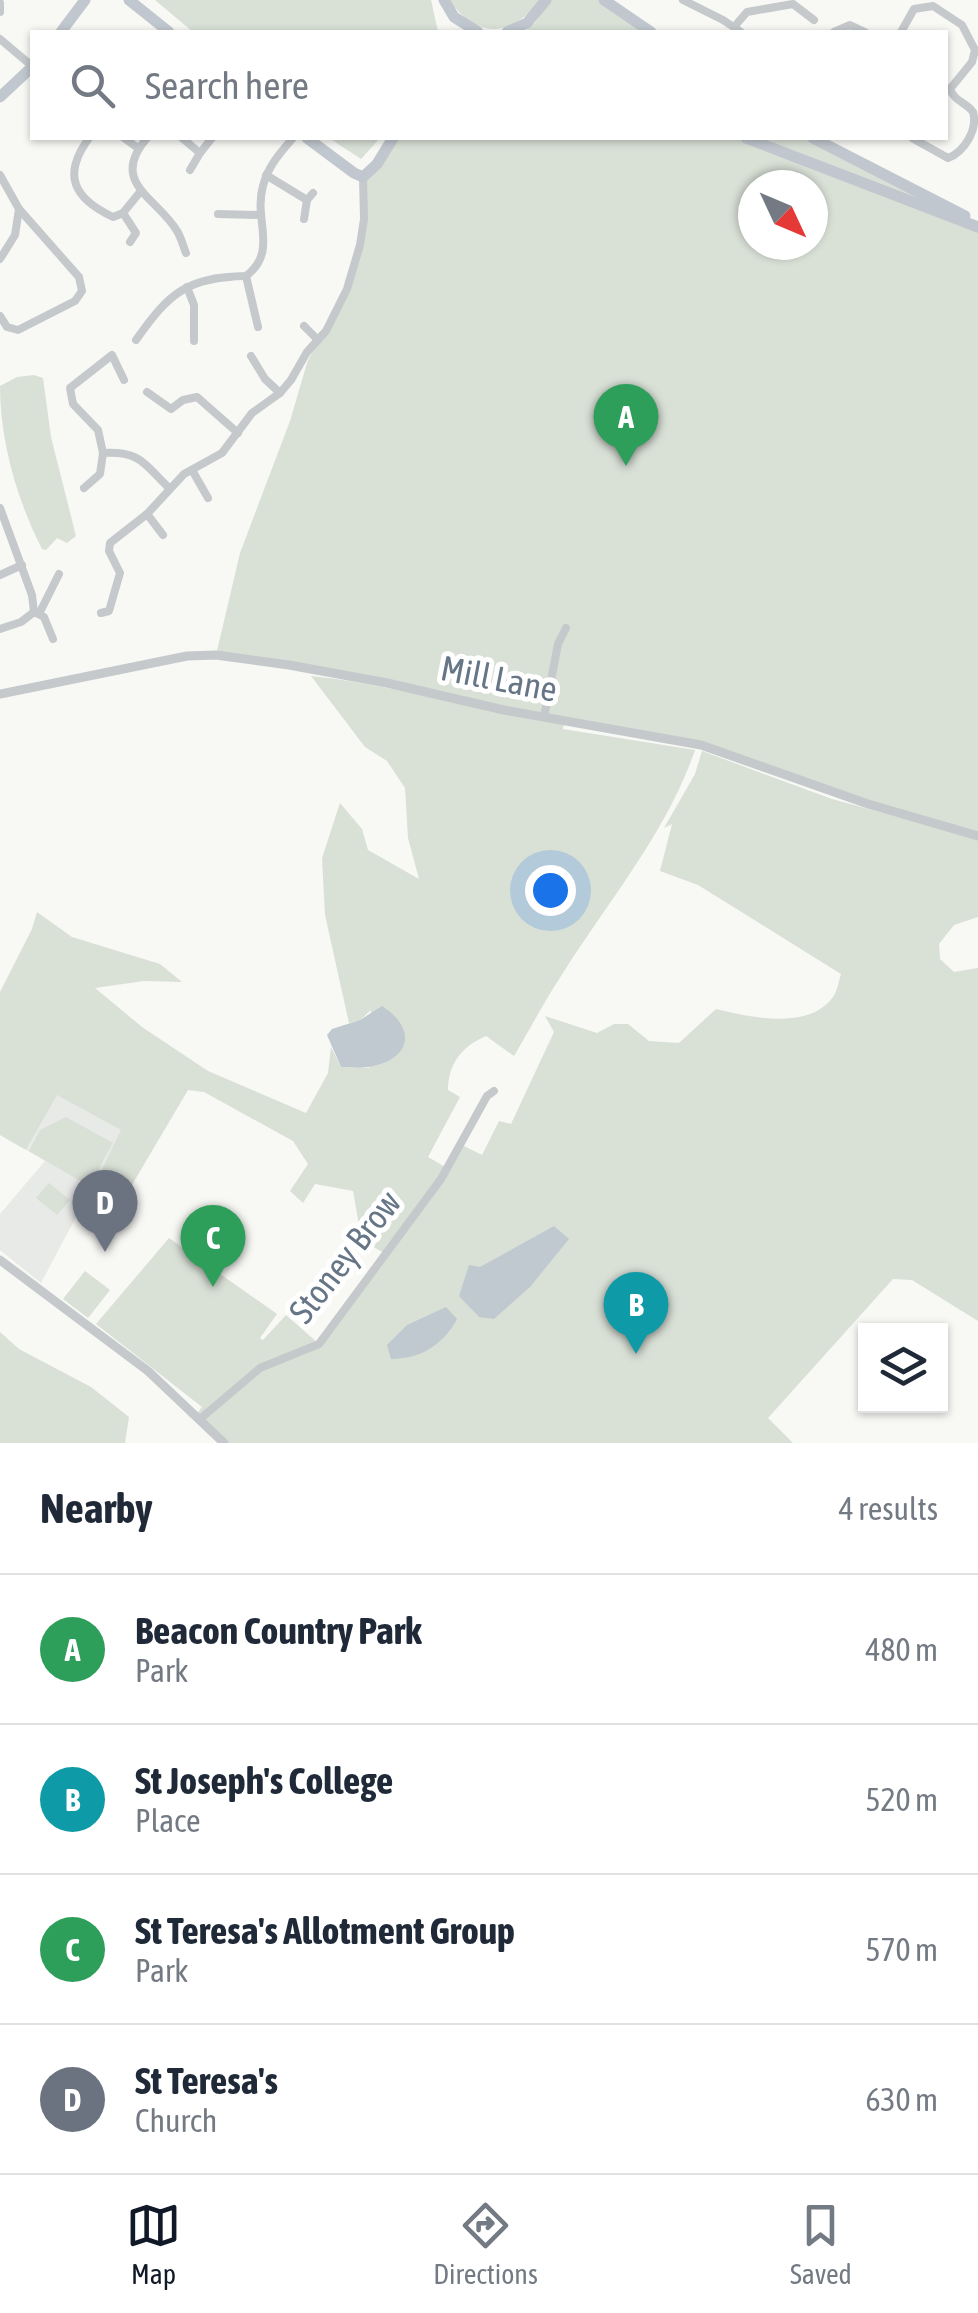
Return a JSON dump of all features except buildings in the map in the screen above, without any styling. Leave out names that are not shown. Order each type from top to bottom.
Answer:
[{"type":"main road","points":[[62,30],[86,0]]},
{"type":"main road","points":[[129,0],[166,30]]},
{"type":"main road","points":[[511,30],[527,22],[546,0]]},
{"type":"main road","points":[[604,0],[648,30]]},
{"type":"main road","points":[[445,3],[451,30]]},
{"type":"main road","points":[[445,3],[463,24],[474,30]]},
{"type":"main road","points":[[0,97],[30,68]]},
{"type":"main road","points":[[310,140],[363,176],[377,164],[393,140]]},
{"type":"main road","points":[[751,140],[978,225]]},
{"type":"main road","points":[[817,140],[978,225]]},
{"type":"street","points":[[682,0],[700,4],[738,30],[750,12],[793,4],[810,20]]},
{"type":"street","points":[[0,3],[0,12]]},
{"type":"street","points":[[902,30],[914,9],[933,6],[962,25],[976,54],[948,92],[977,119],[975,133],[952,157],[940,156],[915,140]]},
{"type":"street","points":[[0,39],[30,64]]},
{"type":"street","points":[[87,140],[74,164],[75,187],[113,217],[122,213],[140,192]]},
{"type":"street","points":[[127,140],[138,148]]},
{"type":"street","points":[[145,140],[138,148],[134,168],[140,192],[177,230],[182,252]]},
{"type":"street","points":[[185,140],[200,152]]},
{"type":"street","points":[[190,170],[210,140]]},
{"type":"street","points":[[136,341],[168,294],[216,276],[246,276],[258,265],[265,251],[260,215],[266,175],[291,140]]},
{"type":"street","points":[[0,175],[18,209],[78,277],[82,291],[75,301],[18,330],[7,327],[0,316]]},
{"type":"street","points":[[266,175],[310,196],[304,219]]},
{"type":"street","points":[[105,616],[120,572],[108,546],[169,488],[222,453],[252,413],[280,393],[336,314],[354,269],[364,219],[363,176]]},
{"type":"street","points":[[222,201],[221,214],[260,215]]},
{"type":"street","points":[[0,259],[14,236],[18,209]]},
{"type":"street","points":[[122,213],[139,232],[130,242]]},
{"type":"street","points":[[14,236],[36,230]]},
{"type":"street","points":[[246,276],[254,303],[254,324]]},
{"type":"street","points":[[187,287],[194,305],[194,342]]},
{"type":"street","points":[[304,325],[318,340]]},
{"type":"street","points":[[82,489],[100,474],[104,453],[98,430],[74,404],[69,392],[74,382],[113,354],[124,380]]},
{"type":"street","points":[[249,361],[280,393]]},
{"type":"street","points":[[149,391],[170,413],[187,398],[205,400],[219,419],[238,432]]},
{"type":"street","points":[[104,453],[134,454],[169,488]]},
{"type":"street","points":[[192,470],[208,498]]},
{"type":"street","points":[[0,508],[37,612],[53,639]]},
{"type":"street","points":[[146,514],[162,535]]},
{"type":"street","points":[[0,575],[22,565]]},
{"type":"street","points":[[0,629],[37,612],[59,574]]},
{"type":"street","points":[[544,716],[558,644],[566,628]]},
{"type":"street","name":"Mill Lane","points":[[0,694],[164,660],[216,656],[387,683],[700,746],[868,804],[978,836]]},
{"type":"street","name":"Stoney Brow","points":[[198,1417],[260,1368],[319,1344],[441,1178],[487,1096],[494,1091]]},
{"type":"street","points":[[0,1260],[148,1371],[224,1443]]},
{"type":"shaded area","points":[[155,0],[431,0],[438,30],[191,30]]},
{"type":"shaded area","points":[[449,0],[540,0],[518,21],[494,29],[471,22]]},
{"type":"shaded area","points":[[551,0],[598,0],[642,30],[526,29]]},
{"type":"shaded area","points":[[332,140],[378,140],[361,159]]},
{"type":"shaded area","points":[[391,140],[751,140],[978,227],[978,836],[700,745],[216,655],[240,553],[290,421],[307,363],[336,314],[360,245],[363,177]]},
{"type":"shaded area","points":[[760,140],[808,140],[948,210]]},
{"type":"shaded area","points":[[17,377],[43,378],[51,437],[76,536],[67,543],[57,538],[46,550],[33,530],[18,490],[1,407],[0,386]]},
{"type":"shaded area","points":[[311,676],[375,685],[564,724],[563,729],[695,750],[669,810],[514,1056],[486,1036],[463,1051],[454,1064],[448,1090],[460,1097],[428,1157],[447,1168],[462,1145],[482,1155],[499,1121],[511,1124],[554,1032],[545,1016],[597,1033],[614,1024],[628,1024],[649,1041],[679,1043],[716,1009],[761,1018],[794,1018],[822,1008],[834,995],[841,974],[698,885],[660,871],[672,824],[664,828],[695,774],[702,751],[832,799],[978,839],[978,917],[954,925],[939,944],[940,959],[954,972],[978,968],[978,1321],[912,1280],[893,1279],[768,1418],[793,1443],[224,1443],[196,1415],[202,1407],[96,1324],[169,1238],[277,1314],[260,1338],[263,1340],[286,1315],[318,1343],[386,1254],[352,1235],[359,1225],[353,1191],[315,1184],[303,1203],[290,1191],[308,1164],[293,1141],[204,1092],[188,1090],[120,1205],[92,1189],[121,1130],[57,1095],[26,1150],[0,1135],[0,992],[37,912],[72,937],[160,964],[182,982],[144,981],[95,988],[142,1027],[208,1071],[306,1113],[328,1073],[331,1047],[341,1067],[369,1068],[371,1010],[360,1020],[349,1023],[325,915],[322,858],[340,803],[362,829],[368,850],[419,879],[408,838],[405,788],[387,761],[365,747]]},
{"type":"shaded area","points":[[382,1006],[400,1023],[405,1040],[402,1049],[386,1062],[373,1066],[341,1067],[327,1035]]},
{"type":"shaded area","points":[[57,1094],[122,1130],[41,1283],[0,1250],[0,1214],[45,1161],[26,1150]]},
{"type":"shaded area","points":[[66,1117],[113,1143],[89,1186],[29,1151],[40,1130]]},
{"type":"shaded area","points":[[49,1183],[70,1200],[57,1215],[36,1198]]},
{"type":"shaded area","points":[[554,1226],[569,1239],[530,1287],[494,1319],[479,1317],[459,1296],[469,1265],[480,1267]]},
{"type":"shaded area","points":[[85,1271],[110,1290],[88,1318],[63,1299]]},
{"type":"shaded area","points":[[446,1307],[457,1319],[438,1343],[421,1353],[391,1359],[387,1345],[407,1325]]},
{"type":"shaded area","points":[[0,1332],[19,1349],[91,1387],[129,1417],[125,1443],[0,1443]]},
{"type":"place","name":"Beacon Country Park","points":[[626,466]]},
{"type":"place","name":"St Teresa's","points":[[105,1252]]},
{"type":"place","name":"St Teresa's Allotment Group","points":[[213,1287]]},
{"type":"place","name":"St Joseph's College","points":[[636,1354]]}]
